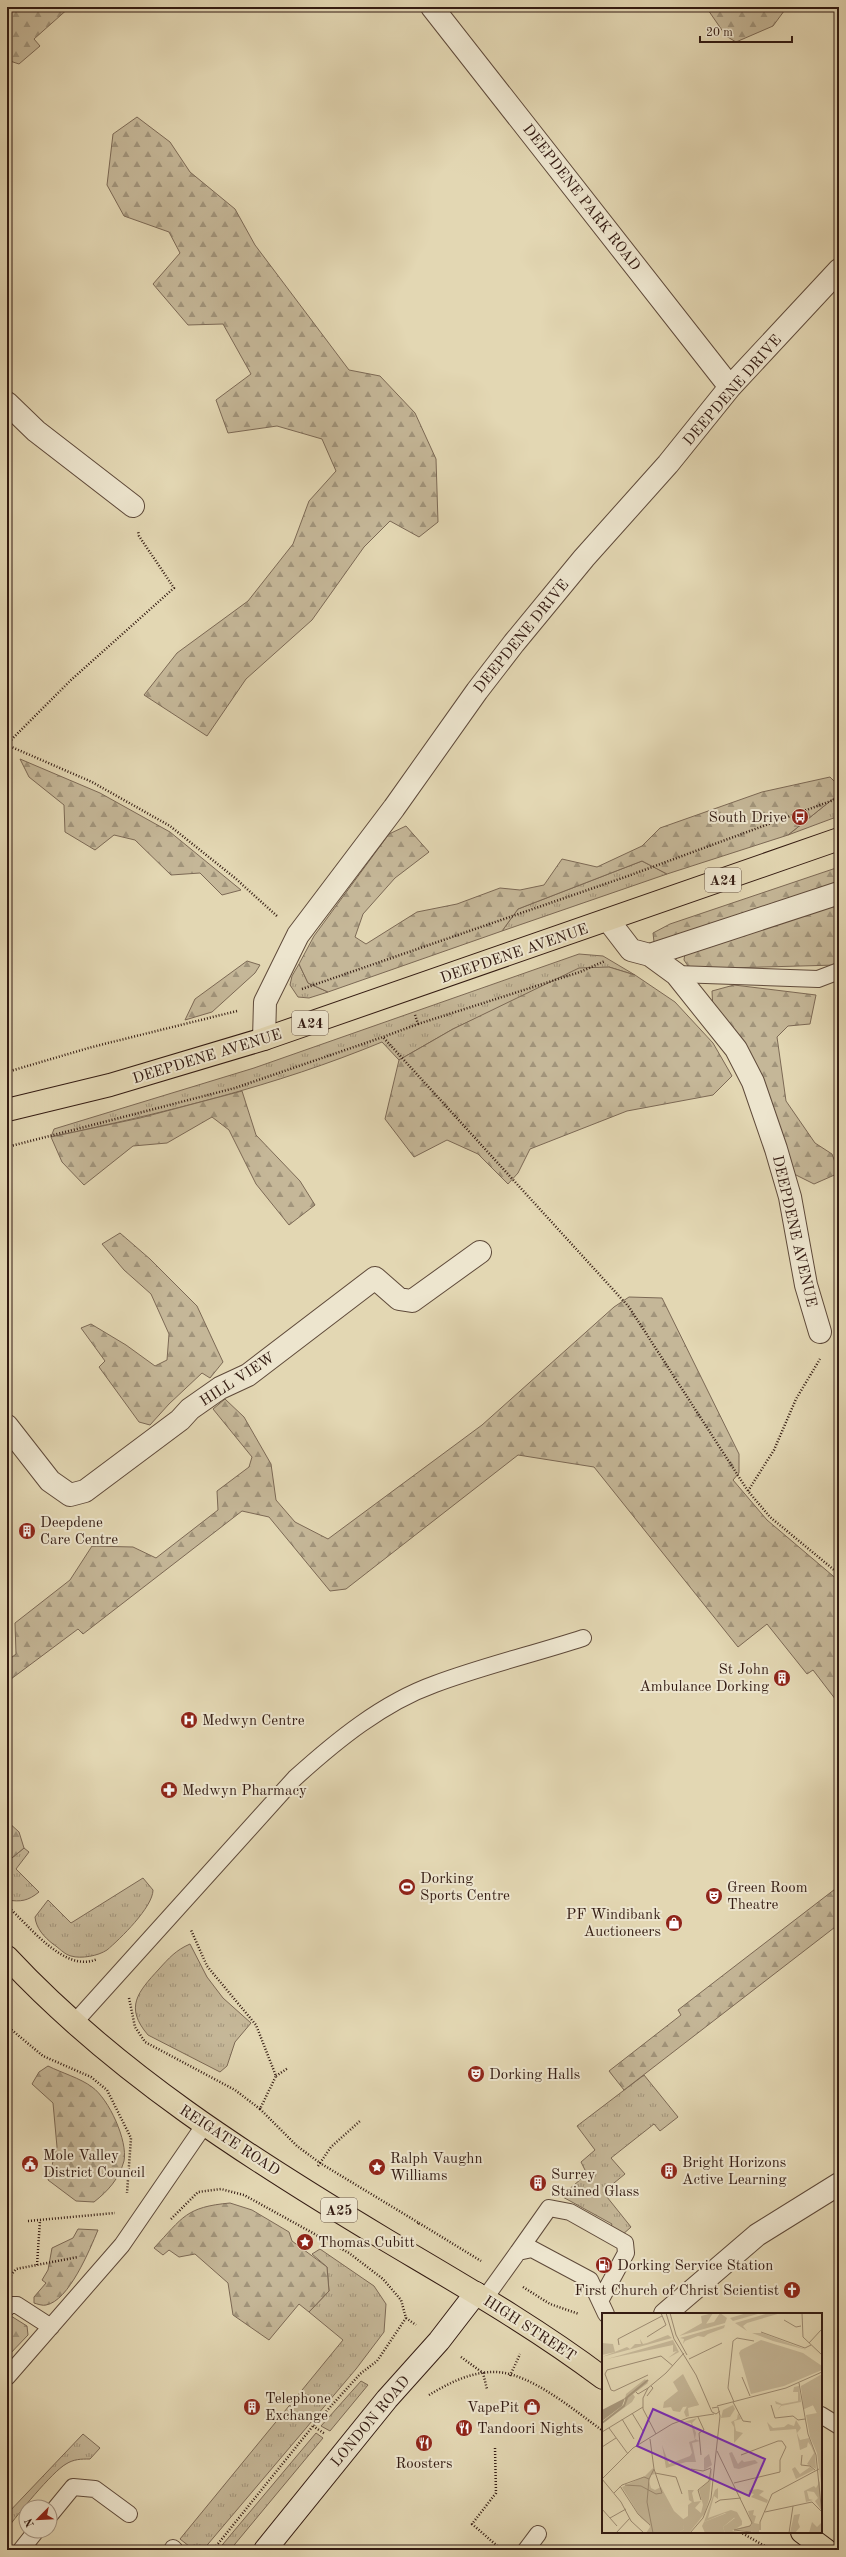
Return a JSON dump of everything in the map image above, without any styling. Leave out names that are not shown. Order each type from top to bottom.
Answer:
[{"type":"main road","name":"DEEPDENE AVENUE","points":[[7,1110],[110,1085],[264,1039],[839,839]]},
{"type":"main road","name":"REIGATE ROAD","points":[[7,1957],[74,2023],[132,2073],[205,2124],[387,2240],[480,2296]]},
{"type":"main road","name":"HIGH STREET","points":[[480,2296],[602,2374]]},
{"type":"main road","points":[[803,2533],[826,2550]]},
{"type":"street","name":"DEEPDENE PARK ROAD","points":[[432,7],[730,387]]},
{"type":"street","name":"DEEPDENE DRIVE","points":[[264,1039],[265,1002],[298,935],[394,808],[441,739],[514,643],[584,558],[668,464],[730,387],[839,270]]},
{"type":"street","points":[[7,403],[36,431],[133,506]]},
{"type":"street","points":[[641,952],[839,893]]},
{"type":"street","name":"DEEPDENE AVENUE","points":[[608,920],[641,952],[676,974],[736,1049],[753,1082],[790,1197],[806,1285],[820,1332]]},
{"type":"street","name":"HILL VIEW","points":[[7,1426],[50,1482],[70,1495],[85,1491],[180,1420],[190,1409],[220,1388],[248,1375],[375,1278],[399,1299],[412,1301],[480,1252]]},
{"type":"street","points":[[666,2313],[757,2235],[839,2184]]},
{"type":"street","name":"LONDON ROAD","points":[[265,2550],[387,2399],[480,2296]]},
{"type":"lane","points":[[676,974],[818,979],[839,971]]},
{"type":"lane","points":[[74,2023],[295,1778],[320,1755],[376,1714],[434,1684],[583,1638]]},
{"type":"lane","points":[[7,2377],[122,2245],[205,2124]]},
{"type":"lane","points":[[480,2296],[518,2252],[549,2208],[570,2212],[624,2243],[626,2252],[603,2308]]},
{"type":"lane","points":[[518,2252],[532,2249],[590,2280],[603,2308]]},
{"type":"lane","points":[[7,2308],[9,2305],[17,2305],[51,2327]]},
{"type":"lane","points":[[822,2416],[839,2426]]},
{"type":"lane","points":[[58,2505],[73,2487],[95,2489],[129,2514]]},
{"type":"lane","points":[[526,2550],[538,2534]]},
{"type":"lane","points":[[21,2550],[30,2539]]},
{"type":"path","points":[[133,506],[140,536],[174,588],[71,680],[7,744],[92,782],[170,826],[235,878],[298,935]]},
{"type":"path","points":[[7,1072],[92,1047],[222,1016],[265,1002],[620,879],[839,798]]},
{"type":"path","points":[[7,1147],[235,1088],[418,1024],[641,952]]},
{"type":"path","points":[[408,990],[418,1024]]},
{"type":"path","points":[[383,1037],[630,1307],[748,1491],[770,1517],[839,1574]]},
{"type":"path","points":[[748,1491],[774,1450],[796,1399],[825,1352],[820,1332]]},
{"type":"path","points":[[191,1927],[207,1966],[256,2025],[276,2076]]},
{"type":"path","points":[[132,1993],[129,1999],[130,2013],[135,2028],[145,2042],[235,2090],[260,2109],[297,2146],[320,2163],[331,2147],[360,2121]]},
{"type":"path","points":[[7,2026],[43,2056],[90,2077],[107,2090],[131,2138],[130,2170],[126,2200]]},
{"type":"path","points":[[260,2109],[276,2076],[288,2068]]},
{"type":"path","points":[[166,2226],[198,2192],[221,2189],[244,2195],[349,2253],[383,2279],[401,2300],[406,2318],[377,2361],[360,2374],[313,2426],[250,2507],[213,2550]]},
{"type":"path","points":[[28,2221],[119,2212],[116,2217]]},
{"type":"path","points":[[37,2265],[40,2220]]},
{"type":"path","points":[[7,2280],[16,2269],[85,2256],[108,2262]]},
{"type":"path","points":[[424,2398],[452,2382],[483,2373],[498,2372],[528,2381],[602,2430]]},
{"type":"path","points":[[483,2373],[487,2389]]},
{"type":"path","points":[[495,2448],[496,2493],[472,2524],[502,2550]]},
{"type":"path","points":[[742,2533],[772,2550]]},
{"type":"green space","points":[[7,7],[70,7],[34,39],[40,46],[19,64],[7,60]]},
{"type":"green space","points":[[706,7],[787,7],[773,26],[736,42],[726,36]]},
{"type":"green space","points":[[137,117],[170,142],[190,172],[235,209],[255,245],[349,370],[380,376],[415,413],[436,459],[438,522],[419,537],[390,521],[364,547],[312,620],[246,679],[207,736],[144,695],[177,653],[248,601],[293,544],[309,501],[336,471],[322,439],[277,426],[228,433],[216,400],[251,374],[223,324],[188,325],[153,284],[180,253],[169,232],[124,216],[107,185],[113,134]]},
{"type":"green space","points":[[20,759],[100,793],[170,832],[241,890],[222,895],[200,873],[171,875],[135,840],[114,835],[95,850],[65,832],[64,805],[29,777]]},
{"type":"green space","points":[[830,777],[839,786],[839,794],[788,835],[667,874],[642,861],[518,909],[502,931],[328,992],[308,983],[299,964],[314,936],[389,834],[406,826],[429,852],[395,878],[363,914],[355,937],[366,944],[417,912],[457,904],[500,888],[520,890],[544,885],[562,859],[597,867],[642,846],[660,828],[762,792]]},
{"type":"green space","points":[[839,794],[839,816],[788,835]]},
{"type":"green space","points":[[642,861],[667,874],[502,931],[518,909]]},
{"type":"green space","points":[[839,867],[839,884],[654,942],[653,933],[670,924]]},
{"type":"green space","points":[[839,902],[839,964],[837,965],[690,969],[684,960],[685,953]]},
{"type":"green space","points":[[579,954],[603,956],[635,975],[609,967],[516,1000],[453,1029],[399,1060],[382,1042],[301,1072],[219,1097],[51,1137],[54,1129],[254,1068]]},
{"type":"green space","points":[[247,961],[260,965],[255,973],[212,1012],[185,1020],[195,999]]},
{"type":"green space","points":[[299,964],[308,983],[328,992],[309,998],[298,997],[290,985],[292,976]]},
{"type":"green space","points":[[609,967],[635,975],[675,1002],[713,1043],[732,1076],[713,1095],[627,1111],[530,1149],[518,1173],[508,1184],[478,1154],[447,1140],[414,1157],[385,1119],[399,1060],[453,1029],[579,968]]},
{"type":"green space","points":[[734,985],[816,995],[810,1024],[788,1026],[777,1037],[786,1101],[815,1143],[832,1154],[839,1173],[814,1184],[792,1173],[713,1011],[712,991]]},
{"type":"green space","points":[[242,1091],[256,1135],[300,1181],[315,1205],[289,1225],[256,1184],[229,1130],[212,1117],[167,1143],[133,1146],[84,1185],[62,1162],[51,1137],[140,1118]]},
{"type":"green space","points":[[120,1233],[150,1259],[197,1306],[223,1362],[210,1378],[202,1373],[169,1404],[150,1425],[139,1422],[99,1367],[105,1361],[81,1328],[91,1324],[126,1345],[155,1366],[167,1360],[169,1334],[151,1294],[124,1270],[102,1244]]},
{"type":"green space","points":[[629,1297],[662,1298],[739,1454],[739,1473],[733,1480],[767,1520],[839,1581],[839,1704],[813,1670],[807,1674],[767,1624],[738,1647],[594,1467],[518,1455],[346,1589],[330,1591],[269,1517],[242,1511],[83,1634],[78,1629],[7,1682],[7,1661],[16,1654],[15,1623],[70,1580],[92,1546],[133,1547],[156,1558],[218,1510],[217,1491],[249,1467],[252,1457],[213,1409],[225,1399],[244,1417],[271,1464],[276,1500],[295,1522],[328,1539],[482,1425],[614,1307]]},
{"type":"green space","points":[[7,1821],[19,1832],[24,1848],[7,1862]]},
{"type":"green space","points":[[24,1848],[29,1852],[16,1869],[39,1892],[24,1900],[7,1900],[7,1862]]},
{"type":"green space","points":[[143,1878],[153,1890],[152,1897],[148,1905],[127,1931],[113,1945],[103,1952],[84,1957],[75,1957],[64,1953],[41,1932],[37,1925],[35,1917],[48,1900],[71,1923]]},
{"type":"green space","points":[[839,1886],[839,1924],[624,2090],[609,2071],[681,2015],[678,2010]]},
{"type":"green space","points":[[190,1944],[207,1977],[223,1998],[251,2023],[235,2042],[227,2066],[220,2072],[148,2035],[141,2025],[135,2008],[140,1993],[145,1985],[173,1955]]},
{"type":"green space","points":[[48,2066],[92,2087],[111,2110],[120,2132],[124,2153],[122,2167],[112,2184],[94,2202],[76,2201],[48,2180],[57,2147],[53,2103],[32,2084],[39,2072]]},
{"type":"green space","points":[[644,2075],[678,2117],[660,2131],[654,2124],[611,2158],[625,2174],[603,2192],[631,2227],[621,2236],[609,2230],[612,2224],[561,2196],[587,2174],[581,2162],[595,2150],[577,2126]]},
{"type":"green space","points":[[230,2203],[252,2210],[289,2232],[292,2241],[327,2267],[329,2291],[309,2312],[299,2304],[269,2340],[233,2315],[228,2283],[195,2254],[179,2257],[169,2250],[163,2255],[154,2248],[186,2215],[204,2207]]},
{"type":"green space","points":[[78,2229],[98,2230],[78,2273],[63,2294],[55,2301],[45,2305],[34,2303],[34,2297],[46,2283],[42,2280],[48,2270],[52,2248],[73,2238]]},
{"type":"green space","points":[[320,2249],[374,2286],[386,2304],[384,2332],[356,2369],[203,2550],[194,2550],[180,2539],[343,2340],[309,2312],[329,2291],[327,2267],[312,2254]]},
{"type":"green space","points":[[11,2316],[27,2326],[28,2335],[7,2357],[7,2320]]},
{"type":"green space","points":[[361,2381],[368,2385],[330,2431],[321,2426]]},
{"type":"green space","points":[[316,2433],[323,2438],[230,2550],[218,2550]]},
{"type":"green space","points":[[83,2434],[100,2448],[90,2459],[81,2459],[66,2464],[52,2476],[31,2499],[21,2499]]},
{"type":"green space","points":[[18,2502],[18,2514],[7,2529],[7,2514]]},
{"type":"place","name":"South Drive","points":[[800,817]]},
{"type":"place","name":"Deepdene Care Centre","points":[[27,1531]]},
{"type":"place","name":"St John Ambulance Dorking","points":[[782,1678]]},
{"type":"place","name":"Medwyn Centre","points":[[189,1720]]},
{"type":"place","name":"Medwyn Pharmacy","points":[[169,1790]]},
{"type":"place","name":"Dorking Sports Centre","points":[[407,1887]]},
{"type":"place","name":"Green Room Theatre","points":[[714,1896]]},
{"type":"place","name":"PF Windibank Auctioneers","points":[[674,1923]]},
{"type":"place","name":"Dorking Halls","points":[[476,2074]]},
{"type":"place","name":"Mole Valley District Council","points":[[30,2164]]},
{"type":"place","name":"Ralph Vaughn Williams","points":[[377,2167]]},
{"type":"place","name":"Bright Horizons Active Learning","points":[[669,2171]]},
{"type":"place","name":"Surrey Stained Glass","points":[[538,2183]]},
{"type":"place","name":"Thomas Cubitt","points":[[305,2242]]},
{"type":"place","name":"Dorking Service Station","points":[[604,2265]]},
{"type":"place","name":"First Church of Christ Scientist","points":[[792,2290]]},
{"type":"place","name":"Telephone Exchange","points":[[252,2407]]},
{"type":"place","name":"VapePit","points":[[532,2407]]},
{"type":"place","name":"Tandoori Nights","points":[[464,2428]]},
{"type":"place","name":"Roosters","points":[[424,2443]]}]
